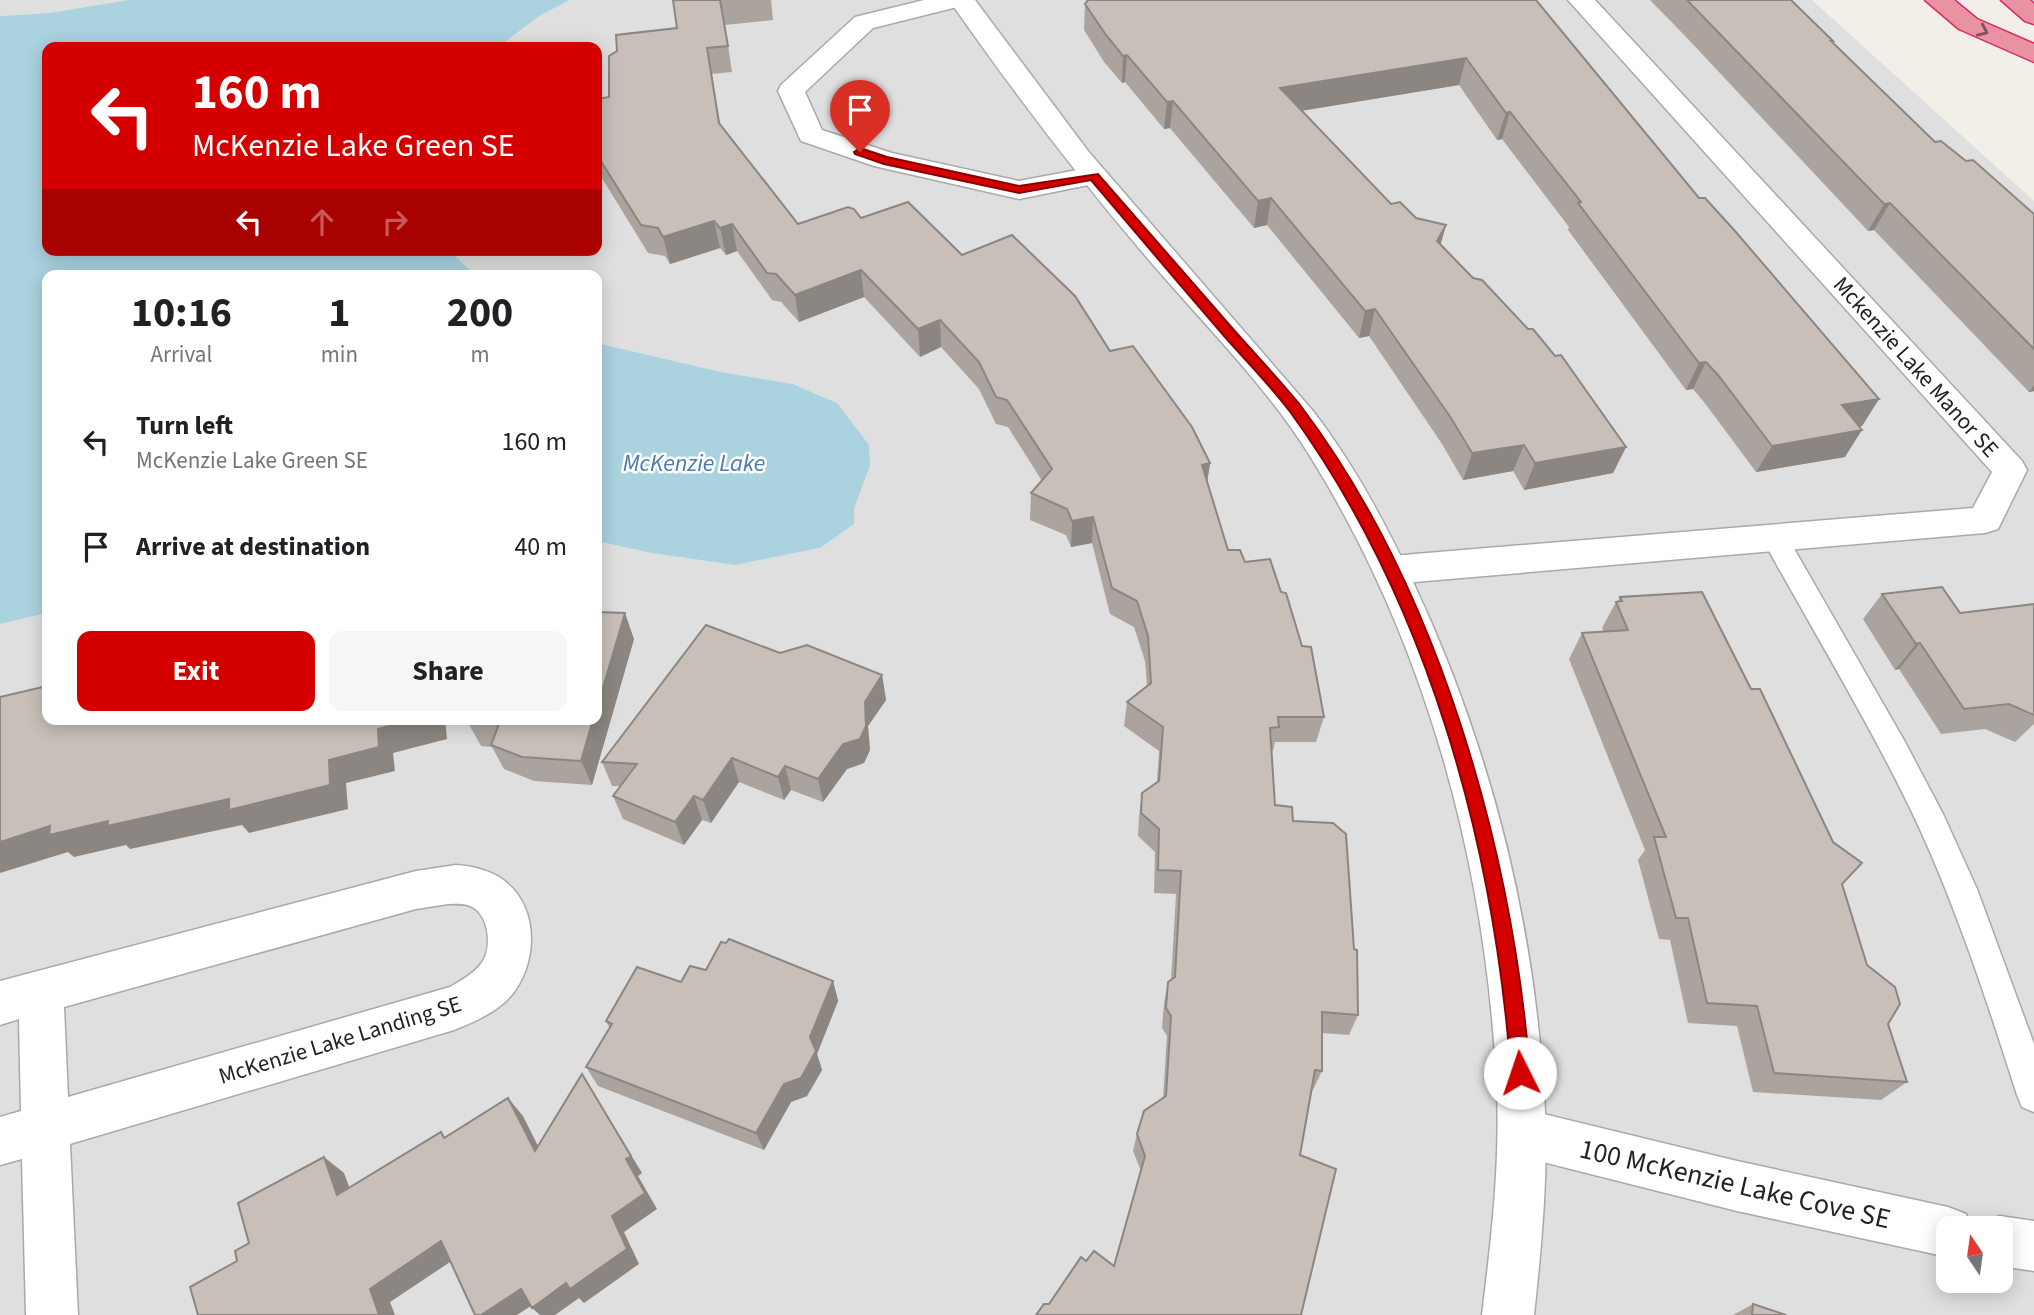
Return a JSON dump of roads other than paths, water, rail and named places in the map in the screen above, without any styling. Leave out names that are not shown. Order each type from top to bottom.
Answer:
[{"type":"highway","points":[[1938,0],[1968,24],[2034,54]]},
{"type":"highway","points":[[2014,0],[2034,16]]},
{"type":"street","points":[[956,0],[864,22],[791,91],[811,135],[884,160],[1019,190],[1093,176]]},
{"type":"street","points":[[962,0],[1093,176],[1295,409],[1345,485],[1391,570],[1440,689],[1468,775],[1490,863],[1516,1018],[1523,1133],[1518,1246],[1508,1315]]},
{"type":"street","name":"Mckenzie Lake Manor SE","points":[[1391,570],[1776,540],[1985,520],[2010,470],[1581,0]]},
{"type":"street","name":"McKenzie Lake Landing SE","points":[[0,1141],[45,1128],[454,1008],[486,989],[499,975],[509,946],[508,928],[499,901],[470,886],[442,886],[402,893],[20,997],[45,1128],[52,1315]]},
{"type":"street","name":"100 McKenzie Lake Cove SE","points":[[1523,1133],[1761,1192],[1936,1229]]},
{"type":"street","points":[[2013,1243],[2034,1246]]},
{"type":"lane","points":[[1776,540],[1874,711],[1932,824],[1988,960],[2034,1095]]},
{"type":"water","points":[[129,0],[570,0],[541,15],[505,42],[42,42],[42,256],[456,256],[469,270],[42,270],[42,614],[0,624],[0,16],[49,13]]},
{"type":"water","name":"McKenzie Lake","points":[[602,344],[721,372],[793,384],[837,403],[869,445],[870,466],[854,509],[854,524],[820,548],[735,565],[651,553],[602,542]]}]
